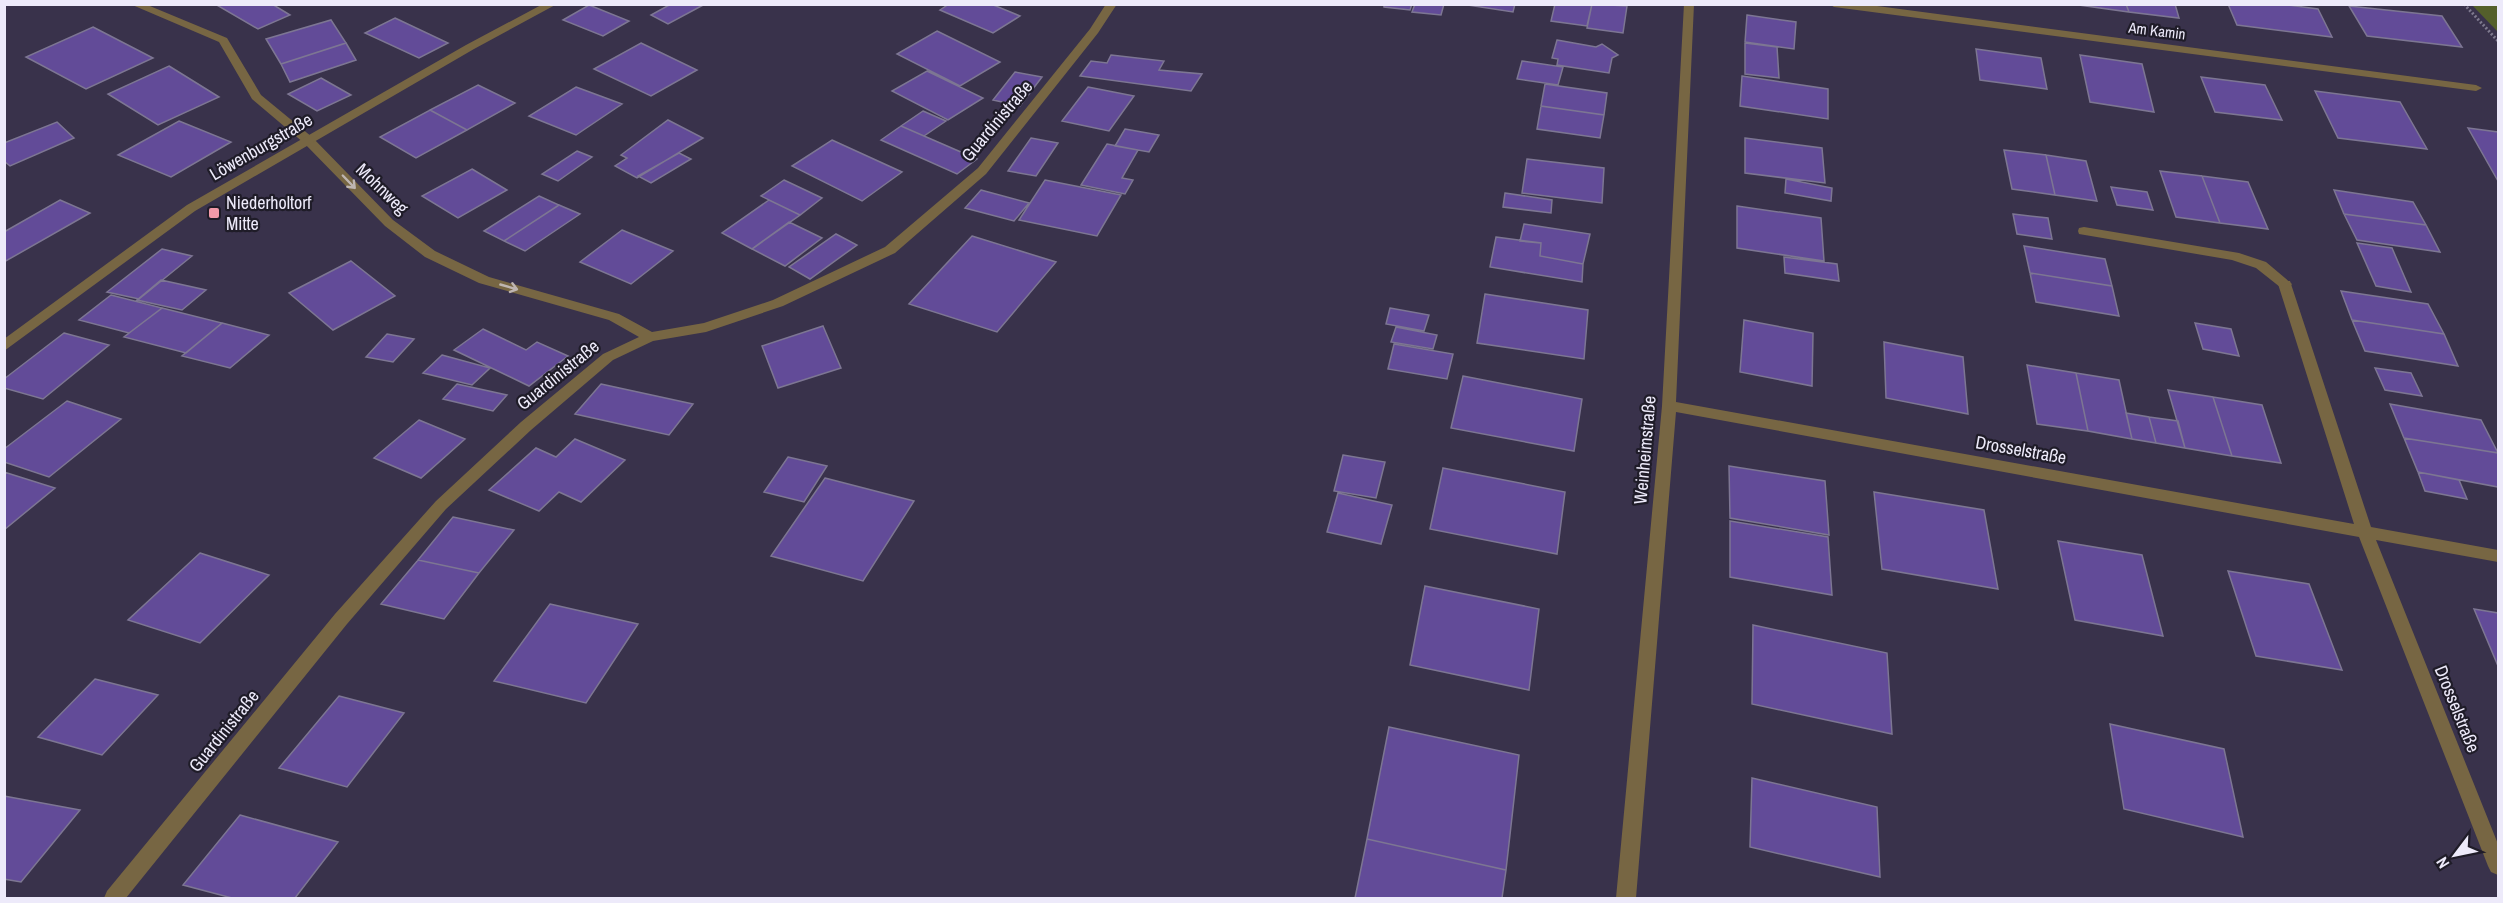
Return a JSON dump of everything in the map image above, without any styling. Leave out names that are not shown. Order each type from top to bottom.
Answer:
[{"type":"street","name":"Mohnweg","points":[[135,4],[223,40],[256,97],[308,140],[389,223],[430,254],[484,279],[614,317],[650,338]]},
{"type":"street","name":"Löwenburgstraße","points":[[4,346],[191,208],[470,47],[552,4]]},
{"type":"street","name":"Guardinistraße","points":[[114,898],[341,619],[441,505],[526,426],[608,357],[650,338],[706,327],[778,303],[890,250],[982,171],[1094,31],[1112,4]]},
{"type":"street","name":"Weinheimstraße","points":[[1626,898],[1669,406],[1689,4]]},
{"type":"street","name":"Am Kamin","points":[[1833,4],[2476,87]]},
{"type":"street","name":"Drosselstraße","points":[[2084,231],[2234,256],[2261,265],[2285,285],[2366,533],[2499,866]]},
{"type":"street","name":"Drosselstraße","points":[[1669,406],[2499,556]]},
{"type":"path","points":[[2464,4],[2499,41]]},
{"type":"green space","points":[[2472,5],[2498,5],[2498,32]]},
{"type":"building","points":[[215,4],[272,4],[290,15],[258,29]]},
{"type":"building","points":[[671,4],[705,4],[668,24],[651,15]]},
{"type":"building","points":[[949,4],[991,4],[1020,16],[993,33],[940,10]]},
{"type":"building","points":[[1384,4],[1412,4],[1410,10],[1384,7]]},
{"type":"building","points":[[1415,4],[1444,4],[1441,15],[1412,12]]},
{"type":"building","points":[[1461,4],[1515,4],[1513,12]]},
{"type":"building","points":[[1555,4],[1592,4],[1587,26],[1551,21]]},
{"type":"building","points":[[1592,4],[1627,6],[1623,33],[1587,28]]},
{"type":"building","points":[[2126,4],[2129,12],[2079,5]]},
{"type":"building","points":[[2126,4],[2175,4],[2179,18],[2129,12]]},
{"type":"building","points":[[2228,4],[2280,4],[2318,9],[2332,37],[2237,25]]},
{"type":"building","points":[[589,5],[629,21],[603,36],[563,20]]},
{"type":"building","points":[[2349,6],[2442,16],[2462,47],[2367,36]]},
{"type":"building","points":[[1747,15],[1796,22],[1794,49],[1745,42]]},
{"type":"building","points":[[395,18],[448,43],[419,58],[365,33]]},
{"type":"building","points":[[331,20],[346,43],[281,64],[266,39]]},
{"type":"building","points":[[93,27],[153,58],[86,89],[26,57]]},
{"type":"building","points":[[937,31],[1000,62],[960,86],[897,54]]},
{"type":"building","points":[[1557,40],[1596,47],[1602,44],[1618,55],[1612,58],[1609,73],[1557,65],[1558,59],[1552,58]]},
{"type":"building","points":[[346,43],[356,60],[290,82],[281,64]]},
{"type":"building","points":[[641,43],[697,70],[651,96],[594,69]]},
{"type":"building","points":[[1745,43],[1777,47],[1779,78],[1745,74]]},
{"type":"building","points":[[1976,49],[2041,58],[2047,89],[1980,80]]},
{"type":"building","points":[[1111,55],[1164,61],[1159,70],[1202,74],[1191,91],[1080,76],[1091,61],[1107,63]]},
{"type":"building","points":[[2080,55],[2142,64],[2154,112],[2090,102]]},
{"type":"building","points":[[1522,61],[1563,67],[1558,85],[1517,79]]},
{"type":"building","points":[[169,66],[219,97],[158,125],[108,94]]},
{"type":"building","points":[[927,71],[983,98],[948,120],[892,91]]},
{"type":"building","points":[[1015,72],[1042,77],[1020,106],[993,100]]},
{"type":"building","points":[[1742,76],[1828,89],[1828,119],[1740,106]]},
{"type":"building","points":[[2201,77],[2265,85],[2282,120],[2215,112]]},
{"type":"building","points":[[321,78],[351,95],[317,111],[288,94]]},
{"type":"building","points":[[1545,84],[1607,93],[1604,115],[1541,106]]},
{"type":"building","points":[[478,85],[515,103],[467,130],[430,110]]},
{"type":"building","points":[[576,87],[622,104],[576,135],[529,116]]},
{"type":"building","points":[[1088,87],[1134,96],[1109,131],[1062,121]]},
{"type":"building","points":[[2315,91],[2400,102],[2427,149],[2338,138]]},
{"type":"building","points":[[1541,106],[1604,115],[1600,138],[1537,129]]},
{"type":"building","points":[[430,110],[467,130],[416,158],[380,137]]},
{"type":"building","points":[[923,111],[946,121],[924,136],[901,126]]},
{"type":"building","points":[[668,120],[703,138],[637,178],[615,166],[627,158],[621,155]]},
{"type":"building","points":[[179,121],[231,142],[171,177],[118,155]]},
{"type":"building","points":[[57,122],[74,138],[10,166],[4,161],[4,143]]},
{"type":"building","points":[[901,126],[977,159],[957,174],[881,140]]},
{"type":"building","points":[[2468,128],[2498,132],[2498,181]]},
{"type":"building","points":[[1125,129],[1159,135],[1149,152],[1115,146]]},
{"type":"building","points":[[1031,138],[1058,143],[1036,176],[1008,171]]},
{"type":"building","points":[[1745,138],[1822,148],[1825,183],[1745,173]]},
{"type":"building","points":[[832,140],[902,172],[862,201],[792,166]]},
{"type":"building","points":[[1107,144],[1138,150],[1122,178],[1133,180],[1125,194],[1081,185]]},
{"type":"building","points":[[2004,150],[2046,155],[2055,195],[2012,189]]},
{"type":"building","points":[[577,151],[592,157],[558,181],[542,174]]},
{"type":"building","points":[[679,153],[691,159],[651,183],[638,176]]},
{"type":"building","points":[[2046,155],[2086,161],[2097,201],[2055,195]]},
{"type":"building","points":[[1527,159],[1604,168],[1602,203],[1522,193]]},
{"type":"building","points":[[472,169],[507,190],[458,218],[422,196]]},
{"type":"building","points":[[2160,171],[2202,176],[2220,223],[2176,217]]},
{"type":"building","points":[[2202,176],[2248,182],[2268,229],[2220,223]]},
{"type":"building","points":[[1786,179],[1832,188],[1831,201],[1785,193]]},
{"type":"building","points":[[784,180],[822,198],[800,215],[761,196]]},
{"type":"building","points":[[1045,180],[1121,195],[1097,236],[1019,220]]},
{"type":"building","points":[[2111,187],[2147,192],[2153,210],[2117,205]]},
{"type":"building","points":[[981,190],[1029,203],[1014,221],[965,208]]},
{"type":"building","points":[[2334,190],[2413,202],[2426,225],[2344,214]]},
{"type":"building","points":[[1505,193],[1552,200],[1551,213],[1503,207]]},
{"type":"building","points":[[539,196],[559,205],[504,241],[484,231]]},
{"type":"building","points":[[60,200],[90,213],[4,262],[4,232]]},
{"type":"building","points":[[769,200],[800,215],[752,249],[722,233]]},
{"type":"building","points":[[559,205],[580,214],[525,251],[504,241]]},
{"type":"building","points":[[1737,206],[1821,218],[1824,261],[1737,248]]},
{"type":"building","points":[[2013,214],[2048,218],[2052,239],[2017,234]]},
{"type":"building","points":[[2344,214],[2426,225],[2440,252],[2357,240]]},
{"type":"building","points":[[789,222],[822,238],[785,266],[752,249]]},
{"type":"building","points":[[1524,224],[1590,234],[1583,264],[1540,256],[1541,243],[1520,241]]},
{"type":"building","points":[[622,230],[673,251],[631,284],[580,262]]},
{"type":"building","points":[[836,234],[857,245],[810,279],[789,267]]},
{"type":"building","points":[[972,236],[1056,262],[997,332],[909,304]]},
{"type":"building","points":[[1496,237],[1541,243],[1540,256],[1583,264],[1582,282],[1490,267]]},
{"type":"building","points":[[2357,243],[2392,248],[2411,292],[2376,286]]},
{"type":"building","points":[[2024,246],[2105,259],[2112,286],[2030,273]]},
{"type":"building","points":[[162,249],[192,256],[139,299],[107,292]]},
{"type":"building","points":[[1784,257],[1837,264],[1839,281],[1785,273]]},
{"type":"building","points":[[351,261],[395,296],[333,330],[289,293]]},
{"type":"building","points":[[2030,273],[2112,286],[2119,316],[2036,302]]},
{"type":"building","points":[[161,280],[206,290],[182,310],[137,300]]},
{"type":"building","points":[[2341,291],[2428,304],[2444,334],[2352,320]]},
{"type":"building","points":[[1485,294],[1588,310],[1584,359],[1477,343]]},
{"type":"building","points":[[111,295],[162,308],[129,333],[79,320]]},
{"type":"building","points":[[162,308],[222,323],[186,353],[124,337]]},
{"type":"building","points":[[1390,308],[1429,315],[1424,331],[1386,324]]},
{"type":"building","points":[[1744,320],[1813,333],[1812,386],[1740,372]]},
{"type":"building","points":[[2352,320],[2444,334],[2458,366],[2365,351]]},
{"type":"building","points":[[222,323],[269,335],[230,368],[182,356]]},
{"type":"building","points":[[2195,323],[2231,329],[2239,356],[2203,349]]},
{"type":"building","points":[[823,326],[841,368],[778,388],[762,346]]},
{"type":"building","points":[[1396,327],[1437,335],[1433,349],[1391,342]]},
{"type":"building","points":[[483,329],[526,350],[537,342],[568,356],[529,386],[454,350]]},
{"type":"building","points":[[64,333],[109,345],[43,399],[4,388],[4,379]]},
{"type":"building","points":[[387,334],[414,339],[393,362],[366,357]]},
{"type":"building","points":[[1884,342],[1963,357],[1968,414],[1886,398]]},
{"type":"building","points":[[1394,344],[1453,354],[1447,379],[1388,369]]},
{"type":"building","points":[[442,355],[490,368],[472,385],[423,373]]},
{"type":"building","points":[[2027,365],[2076,373],[2088,431],[2037,424]]},
{"type":"building","points":[[2375,368],[2411,373],[2422,396],[2385,390]]},
{"type":"building","points":[[2076,373],[2119,380],[2132,439],[2088,431]]},
{"type":"building","points":[[1463,376],[1582,399],[1574,451],[1451,428]]},
{"type":"building","points":[[457,384],[507,395],[493,411],[443,399]]},
{"type":"building","points":[[601,384],[693,404],[669,435],[575,414]]},
{"type":"building","points":[[2168,390],[2213,397],[2232,456],[2185,448]]},
{"type":"building","points":[[2213,397],[2262,405],[2281,463],[2232,456]]},
{"type":"building","points":[[67,401],[121,419],[49,477],[4,462],[4,449]]},
{"type":"building","points":[[2390,404],[2481,420],[2498,453],[2404,438]]},
{"type":"building","points":[[2126,413],[2149,417],[2156,443],[2132,439]]},
{"type":"building","points":[[2149,417],[2178,421],[2185,448],[2156,443]]},
{"type":"building","points":[[419,420],[465,439],[421,478],[374,458]]},
{"type":"building","points":[[2404,438],[2498,453],[2498,487],[2418,472]]},
{"type":"building","points":[[575,439],[625,460],[581,502],[559,492],[539,511],[489,490],[536,448],[556,457]]},
{"type":"building","points":[[1343,455],[1385,462],[1376,498],[1334,491]]},
{"type":"building","points":[[788,457],[827,466],[804,502],[764,492]]},
{"type":"building","points":[[1729,466],[1825,481],[1829,535],[1730,518]]},
{"type":"building","points":[[1443,468],[1565,492],[1557,554],[1430,529]]},
{"type":"building","points":[[4,472],[55,488],[4,530]]},
{"type":"building","points":[[2418,472],[2459,480],[2467,499],[2425,491]]},
{"type":"building","points":[[825,478],[914,501],[863,581],[771,556]]},
{"type":"building","points":[[1874,492],[1984,510],[1998,589],[1882,569]]},
{"type":"building","points":[[1338,493],[1392,505],[1381,544],[1327,532]]},
{"type":"building","points":[[453,517],[514,530],[479,573],[418,560]]},
{"type":"building","points":[[1730,521],[1828,537],[1832,595],[1730,577]]},
{"type":"building","points":[[2058,541],[2142,555],[2163,636],[2075,620]]},
{"type":"building","points":[[200,553],[269,575],[200,643],[128,620]]},
{"type":"building","points":[[418,560],[479,573],[444,619],[381,604]]},
{"type":"building","points":[[2228,571],[2309,584],[2342,670],[2256,656]]},
{"type":"building","points":[[1425,586],[1539,609],[1529,690],[1410,665]]},
{"type":"building","points":[[550,604],[638,624],[586,703],[494,681]]},
{"type":"building","points":[[2474,609],[2498,613],[2498,666]]},
{"type":"building","points":[[1753,625],[1887,653],[1892,734],[1752,704]]},
{"type":"building","points":[[95,679],[158,695],[102,755],[38,737]]},
{"type":"building","points":[[339,696],[404,713],[347,787],[279,768]]},
{"type":"building","points":[[2110,724],[2224,749],[2243,837],[2124,809]]},
{"type":"building","points":[[1389,727],[1519,755],[1506,870],[1367,839]]},
{"type":"building","points":[[1752,778],[1877,807],[1880,877],[1750,847]]},
{"type":"building","points":[[4,796],[80,810],[21,882],[4,879]]},
{"type":"building","points":[[240,815],[338,842],[295,898],[232,898],[183,885]]},
{"type":"building","points":[[1367,839],[1506,870],[1502,898],[1355,898]]},
{"type":"place","name":"Niederholtorf Mitte","points":[[214,213]]}]
